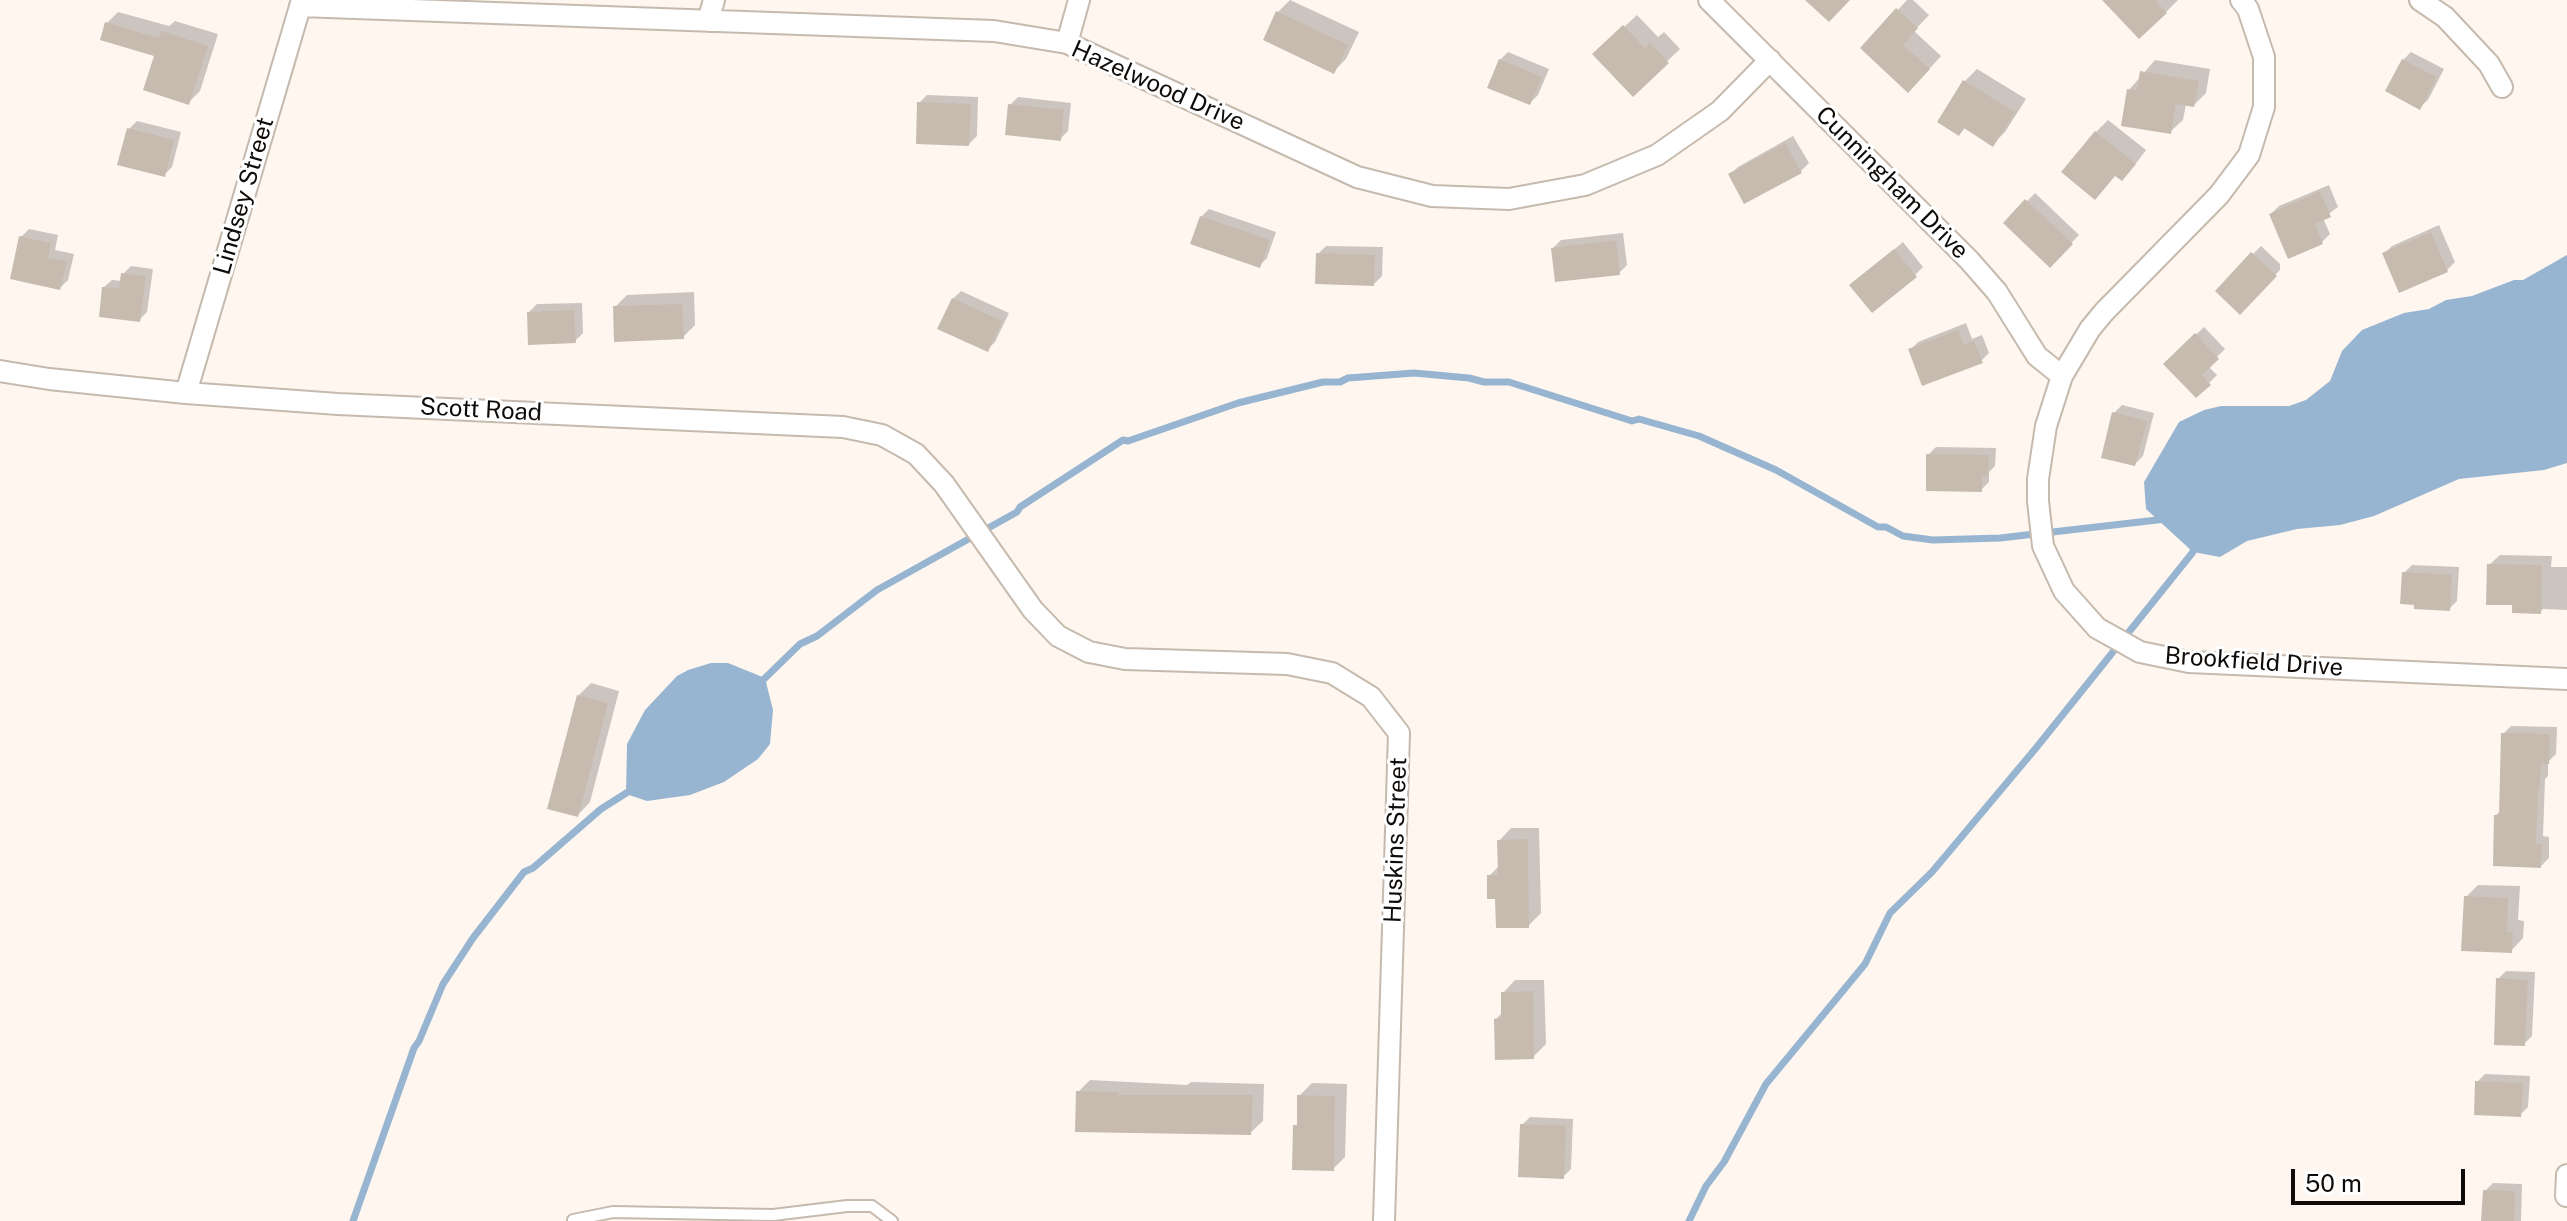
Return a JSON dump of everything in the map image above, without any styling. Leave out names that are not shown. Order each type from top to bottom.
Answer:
[{"type":"street","points":[[708,21],[714,0]]},
{"type":"street","points":[[1067,43],[1079,0]]},
{"type":"street","name":"Cunningham Drive","points":[[1709,0],[1969,260],[1997,292],[2037,356],[2062,376]]},
{"type":"street","name":"Brookfield Drive","points":[[2241,0],[2248,9],[2264,57],[2264,107],[2249,155],[2219,195],[2090,329],[2062,376],[2046,426],[2038,479],[2043,546],[2064,591],[2097,628],[2140,652],[2189,662],[2567,679]]},
{"type":"street","points":[[2420,0],[2445,17],[2489,64],[2502,87]]},
{"type":"street","name":"Hazelwood Drive","points":[[301,3],[994,31],[1067,43],[1357,177],[1432,196],[1509,199],[1585,185],[1657,155],[1720,111],[1770,60]]},
{"type":"street","name":"Lindsey Street","points":[[186,393],[301,3]]},
{"type":"street","name":"Scott Road","points":[[0,371],[186,393],[338,404],[843,427],[882,435],[916,454],[944,484]]},
{"type":"street","name":"Huskins Street","points":[[944,484],[1033,610],[1058,636],[1089,652],[1125,659],[1266,661],[1332,673],[1371,697],[1399,733],[1384,1221]]},
{"type":"street","points":[[2566,1196],[2567,1175]]},
{"type":"lane","points":[[573,1220],[613,1212],[773,1215],[872,1206],[892,1221]]},
{"type":"water","points":[[2567,255],[2567,463],[2544,470],[2459,479],[2374,516],[2247,541],[2220,557],[2193,552],[2146,509],[2144,482],[2179,422],[2221,406],[2289,406],[2306,400],[2330,381],[2342,351],[2362,330],[2404,313],[2429,309],[2446,300],[2472,296],[2514,280],[2523,280]]},
{"type":"water","points":[[711,663],[728,663],[765,678],[773,710],[770,744],[758,759],[724,782],[690,795],[647,801],[626,794],[627,744],[645,710],[677,676]]},
{"type":"building","points":[[1805,0],[1850,0],[1829,22]]},
{"type":"building","points":[[2102,0],[2155,0],[2167,13],[2139,39]]},
{"type":"building","points":[[1896,8],[1918,28],[1903,45],[1930,69],[1908,93],[1860,48]]},
{"type":"building","points":[[1276,11],[1348,45],[1334,74],[1263,40]]},
{"type":"building","points":[[105,22],[159,38],[161,31],[208,46],[189,105],[143,90],[154,56],[100,40]]},
{"type":"building","points":[[1623,25],[1645,48],[1650,43],[1669,63],[1633,97],[1592,54]]},
{"type":"building","points":[[1499,59],[1542,77],[1530,105],[1487,88]]},
{"type":"building","points":[[2402,59],[2437,77],[2420,110],[2385,91]]},
{"type":"building","points":[[2140,71],[2199,81],[2194,107],[2176,104],[2171,134],[2121,126],[2127,89],[2137,90]]},
{"type":"building","points":[[1963,80],[2015,112],[1993,147],[1964,128],[1959,136],[1937,122]]},
{"type":"building","points":[[917,102],[971,104],[969,146],[916,144]]},
{"type":"building","points":[[1008,104],[1064,110],[1061,141],[1005,135]]},
{"type":"building","points":[[127,128],[174,140],[165,177],[117,165]]},
{"type":"building","points":[[2095,131],[2136,164],[2122,181],[2115,176],[2095,200],[2061,172]]},
{"type":"building","points":[[1785,143],[1802,173],[1744,204],[1728,174]]},
{"type":"building","points":[[2320,191],[2331,217],[2315,224],[2323,244],[2288,259],[2269,214]]},
{"type":"building","points":[[2025,199],[2073,244],[2050,268],[2003,223]]},
{"type":"building","points":[[1200,216],[1270,240],[1260,268],[1190,244]]},
{"type":"building","points":[[2431,232],[2448,272],[2399,293],[2382,253]]},
{"type":"building","points":[[19,236],[51,243],[48,258],[67,261],[60,290],[10,279]]},
{"type":"building","points":[[1616,240],[1620,275],[1555,282],[1551,248]]},
{"type":"building","points":[[1894,249],[1917,277],[1872,313],[1849,285]]},
{"type":"building","points":[[2251,252],[2277,276],[2240,315],[2215,291]]},
{"type":"building","points":[[1316,253],[1375,255],[1374,286],[1315,284]]},
{"type":"building","points":[[121,273],[146,276],[140,322],[99,317],[102,287],[119,288]]},
{"type":"building","points":[[952,298],[1002,321],[988,352],[937,329]]},
{"type":"building","points":[[682,304],[684,339],[614,342],[613,306]]},
{"type":"building","points":[[574,310],[576,343],[528,345],[527,312]]},
{"type":"building","points":[[1958,330],[1964,345],[1974,341],[1983,363],[1922,386],[1908,349]]},
{"type":"building","points":[[2195,333],[2219,359],[2202,375],[2211,385],[2196,398],[2163,364]]},
{"type":"building","points":[[2112,412],[2147,421],[2135,466],[2101,458]]},
{"type":"building","points":[[1926,454],[1989,455],[1988,476],[1982,475],[1982,492],[1926,491]]},
{"type":"building","points":[[2487,564],[2542,565],[2541,614],[2512,613],[2512,605],[2486,605]]},
{"type":"building","points":[[2402,572],[2452,575],[2450,611],[2414,609],[2414,605],[2400,604]]},
{"type":"building","points":[[577,695],[608,703],[578,817],[547,809]]},
{"type":"building","points":[[2501,733],[2550,734],[2549,764],[2541,764],[2538,786],[2536,844],[2542,844],[2541,868],[2493,866],[2494,815],[2499,815]]},
{"type":"building","points":[[1528,839],[1529,928],[1496,928],[1495,899],[1487,899],[1487,875],[1498,875],[1497,840]]},
{"type":"building","points":[[2464,896],[2508,898],[2507,932],[2513,932],[2512,953],[2461,951]]},
{"type":"building","points":[[2496,978],[2528,980],[2525,1046],[2494,1045]]},
{"type":"building","points":[[1533,991],[1534,1059],[1495,1060],[1494,1019],[1501,1018],[1501,992]]},
{"type":"building","points":[[2475,1081],[2523,1083],[2521,1117],[2474,1115]]},
{"type":"building","points":[[1076,1091],[1118,1092],[1118,1095],[1253,1095],[1251,1135],[1075,1132]]},
{"type":"building","points":[[1297,1095],[1335,1096],[1334,1171],[1292,1170]]},
{"type":"building","points":[[1520,1124],[1566,1126],[1564,1179],[1518,1177]]},
{"type":"building","points":[[2483,1190],[2515,1191],[2514,1221],[2481,1221]]},
{"type":"waterway","points":[[761,682],[800,644],[817,636],[877,590],[1017,512],[1020,507],[1123,440],[1128,441],[1238,403],[1348,378],[1414,373],[1509,382],[1632,421],[1639,419],[1699,436],[1776,470],[1878,527],[1886,527],[1903,536],[1933,540],[2000,538],[2166,519]]},
{"type":"waterway","points":[[1689,1221],[1766,1084],[1865,964],[1890,913],[1932,872],[2036,748],[2193,552],[2194,542]]},
{"type":"waterway","points":[[353,1221],[414,1048],[443,984],[473,938],[524,872],[533,868],[601,809],[631,790]]}]
